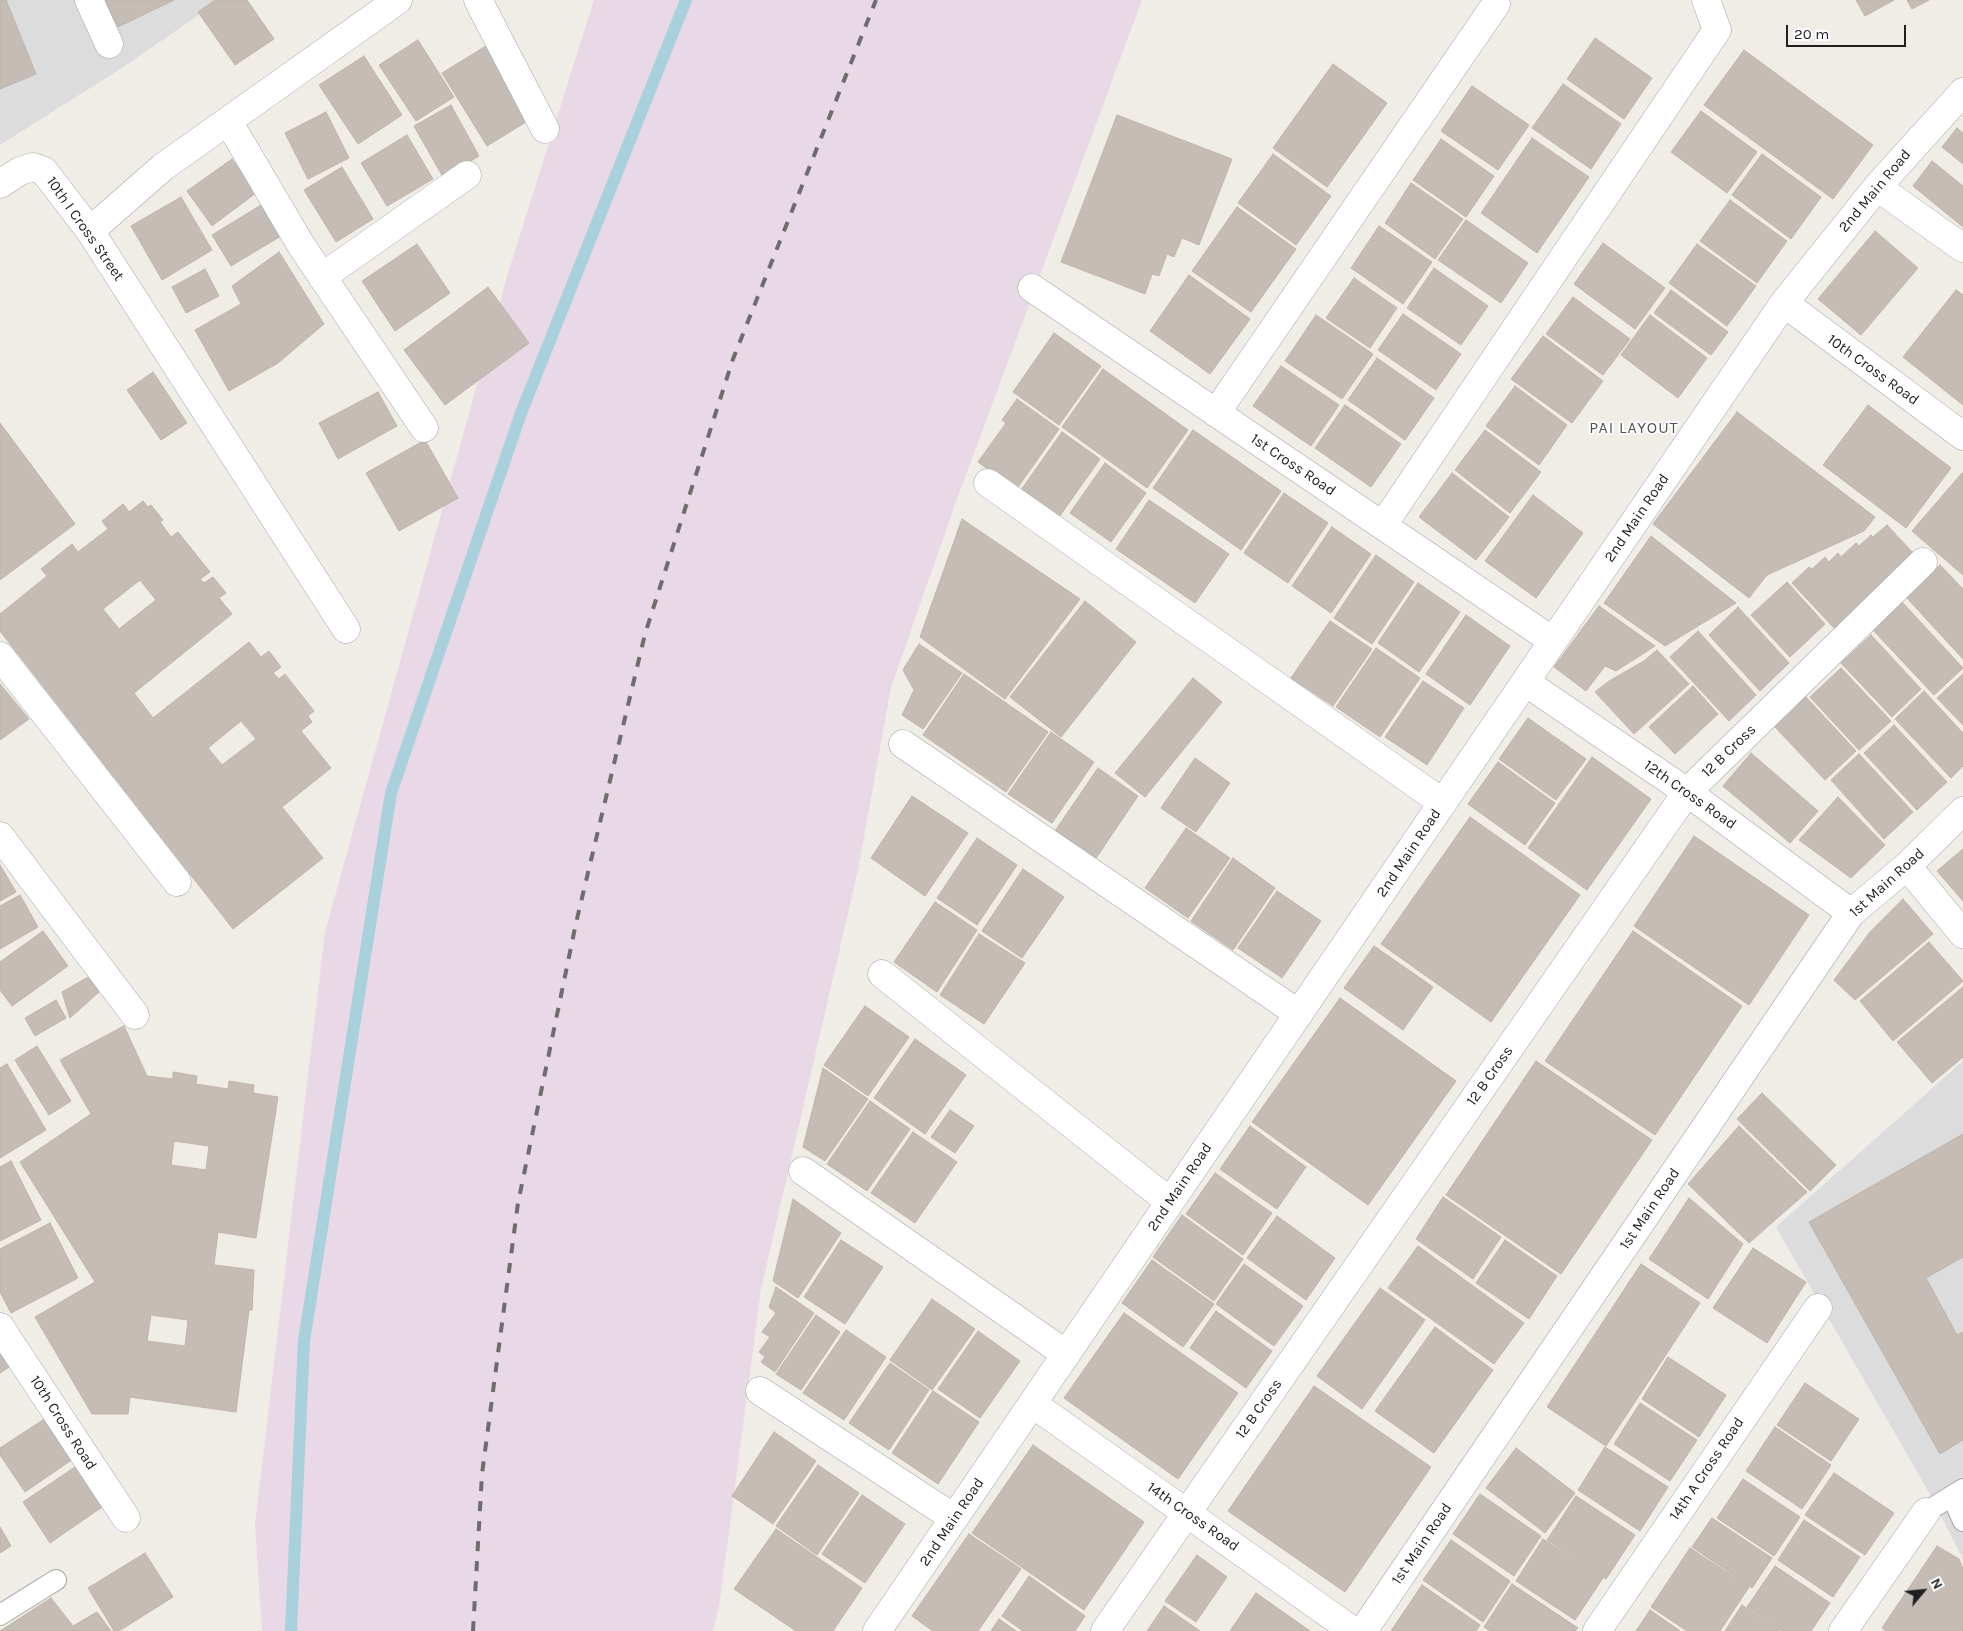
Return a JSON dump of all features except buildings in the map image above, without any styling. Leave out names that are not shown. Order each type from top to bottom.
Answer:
[{"type":"street","points":[[89,0],[109,44]]},
{"type":"street","points":[[90,232],[163,167],[398,0]]},
{"type":"street","points":[[478,0],[545,129]]},
{"type":"street","points":[[1383,525],[1717,30],[1706,0]]},
{"type":"street","points":[[1216,413],[1496,4]]},
{"type":"street","name":"2nd Main Road","points":[[877,1631],[1784,304],[1877,187],[1963,92]]},
{"type":"street","points":[[228,121],[322,277],[424,428]]},
{"type":"street","name":"10th I Cross Street","points":[[0,184],[20,171],[33,167],[44,171],[90,232],[346,630]]},
{"type":"street","points":[[322,277],[467,175]]},
{"type":"street","points":[[1877,187],[1963,248]]},
{"type":"street","name":"1st Cross Road","points":[[1032,288],[1553,641]]},
{"type":"street","name":"10th Cross Road","points":[[1784,304],[1963,436]]},
{"type":"street","points":[[988,483],[1443,803]]},
{"type":"street","name":"12 B Cross","points":[[1105,1631],[1687,792],[1923,562]]},
{"type":"street","points":[[0,656],[177,882]]},
{"type":"street","name":"12th Cross Road","points":[[1526,682],[1687,792],[1851,913]]},
{"type":"street","points":[[904,744],[1299,1014]]},
{"type":"street","name":"1st Main Road","points":[[1363,1631],[1851,913],[1907,866],[1963,811]]},
{"type":"street","points":[[0,836],[135,1015]]},
{"type":"street","points":[[1907,866],[1963,934]]},
{"type":"street","points":[[882,974],[1170,1202]]},
{"type":"street","points":[[803,1171],[1066,1354]]},
{"type":"street","name":"14th A Cross Road","points":[[1597,1631],[1818,1308]]},
{"type":"street","name":"10th Cross Road","points":[[0,1327],[126,1518]]},
{"type":"street","points":[[760,1390],[954,1518]]},
{"type":"street","name":"14th Cross Road","points":[[1032,1404],[1352,1631]]},
{"type":"street","points":[[1843,1631],[1926,1512]]},
{"type":"lane","points":[[1926,1512],[1958,1492],[1963,1521]]},
{"type":"lane","points":[[0,1615],[56,1580]]},
{"type":"shaded area","points":[[0,0],[220,0],[125,66],[0,145]]},
{"type":"shaded area","points":[[594,0],[1142,0],[957,499],[891,687],[858,870],[761,1289],[719,1607],[713,1631],[262,1631],[255,1524],[325,932],[508,273]]},
{"type":"shaded area","points":[[1963,1061],[1963,1559],[1931,1496],[1776,1227]]},
{"type":"waterway","points":[[291,1631],[304,1341],[391,793],[521,413],[686,0]]},
{"type":"railway","points":[[473,1631],[482,1474],[518,1203],[576,923],[645,634],[733,359],[876,0]]},
{"type":"district","name":"PAI LAYOUT","points":[[1634,428]]}]
